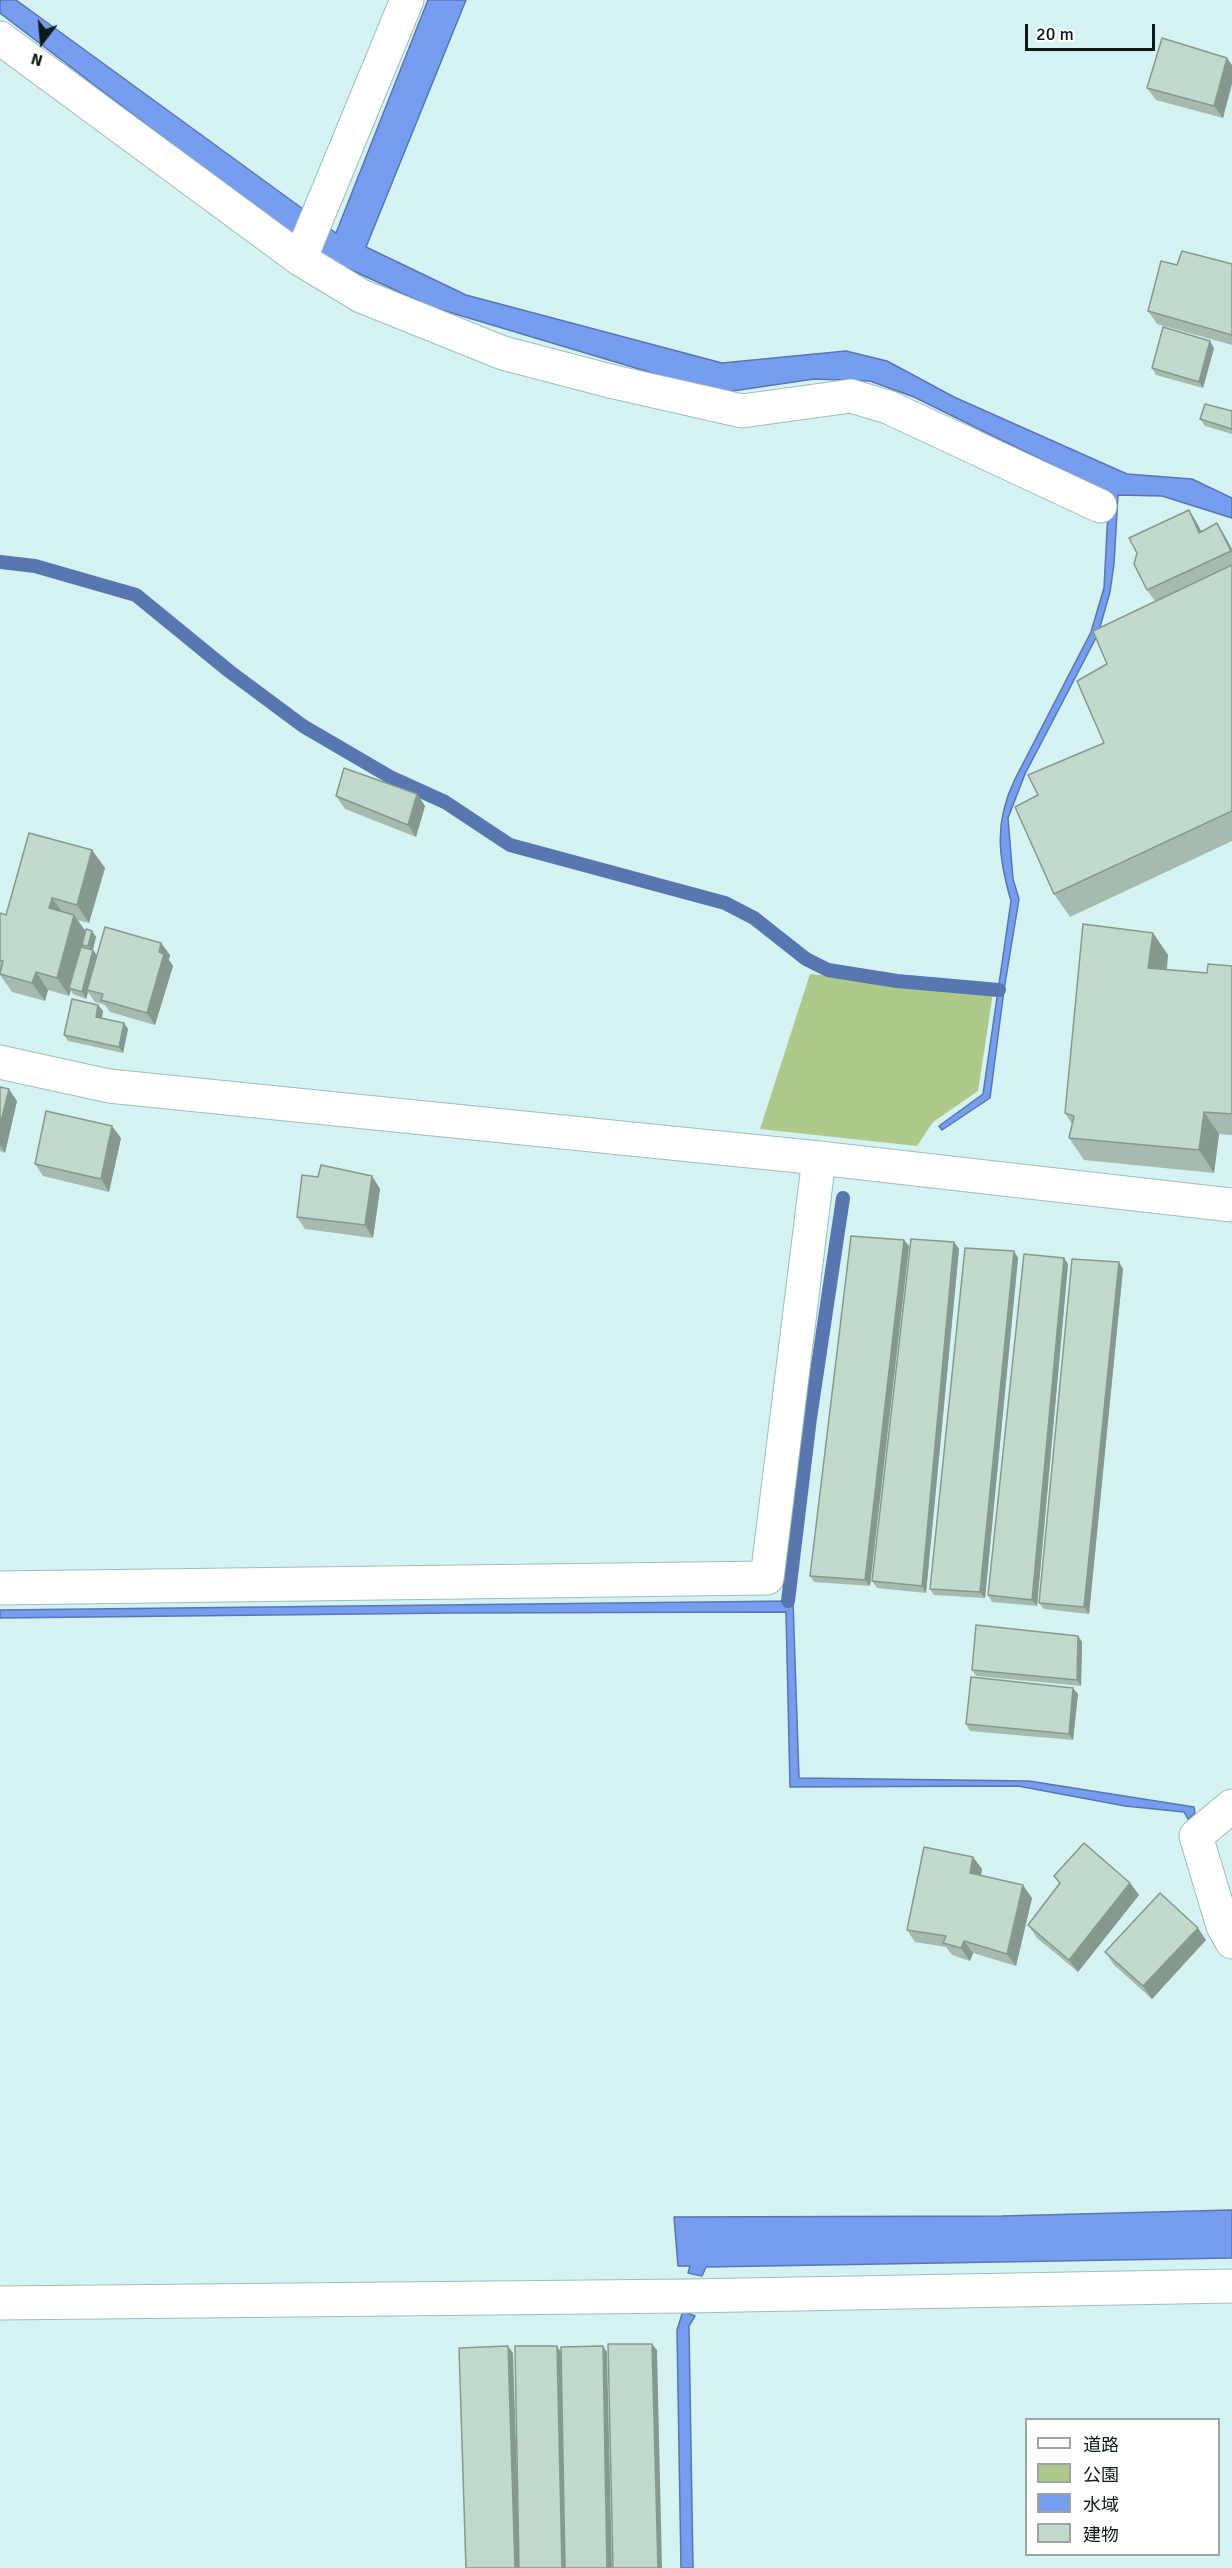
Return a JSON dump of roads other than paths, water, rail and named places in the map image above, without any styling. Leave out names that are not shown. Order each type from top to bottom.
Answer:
[{"type":"street","points":[[300,259],[407,0]]},
{"type":"street","points":[[0,38],[300,259],[361,296],[503,353],[614,382],[742,411],[851,396],[888,406],[1100,506]]},
{"type":"street","points":[[0,1062],[109,1086],[819,1158],[1232,1205]]},
{"type":"street","points":[[0,1588],[767,1578],[819,1158]]},
{"type":"street","points":[[1232,1806],[1196,1836],[1223,1926],[1232,1942]]},
{"type":"street","points":[[0,2303],[687,2296],[1232,2286]]},
{"type":"water","points":[[0,0],[16,0],[336,233],[428,0],[466,0],[366,247],[466,295],[722,363],[846,351],[887,361],[954,397],[1127,474],[1192,479],[1232,498],[1232,518],[1162,496],[1118,495],[1110,592],[1098,634],[1025,774],[1008,818],[1013,879],[1019,899],[990,1098],[942,1130],[939,1126],[983,1094],[1011,901],[1001,854],[1000,839],[1004,810],[1015,779],[1091,632],[1104,588],[1109,493],[914,397],[870,381],[814,379],[719,393],[432,307],[325,258],[290,234],[0,13]]},
{"type":"water","points":[[793,1601],[799,1778],[1029,1781],[1194,1807],[1195,1813],[1188,1819],[1184,1812],[1125,1806],[1018,1786],[790,1787],[786,1612],[0,1618],[0,1610]]},
{"type":"water","points":[[1232,2210],[1232,2258],[706,2267],[702,2276],[688,2273],[690,2266],[678,2266],[674,2217],[1002,2216]]},
{"type":"water","points":[[683,2311],[695,2316],[689,2326],[693,2568],[681,2568],[677,2330]]},
{"type":"waterway","points":[[0,562],[35,566],[136,595],[229,671],[303,726],[392,778],[445,802],[510,845],[725,903],[754,918],[806,959],[828,970],[897,981],[999,990]]},
{"type":"waterway","points":[[788,1601],[810,1418],[843,1198]]}]
